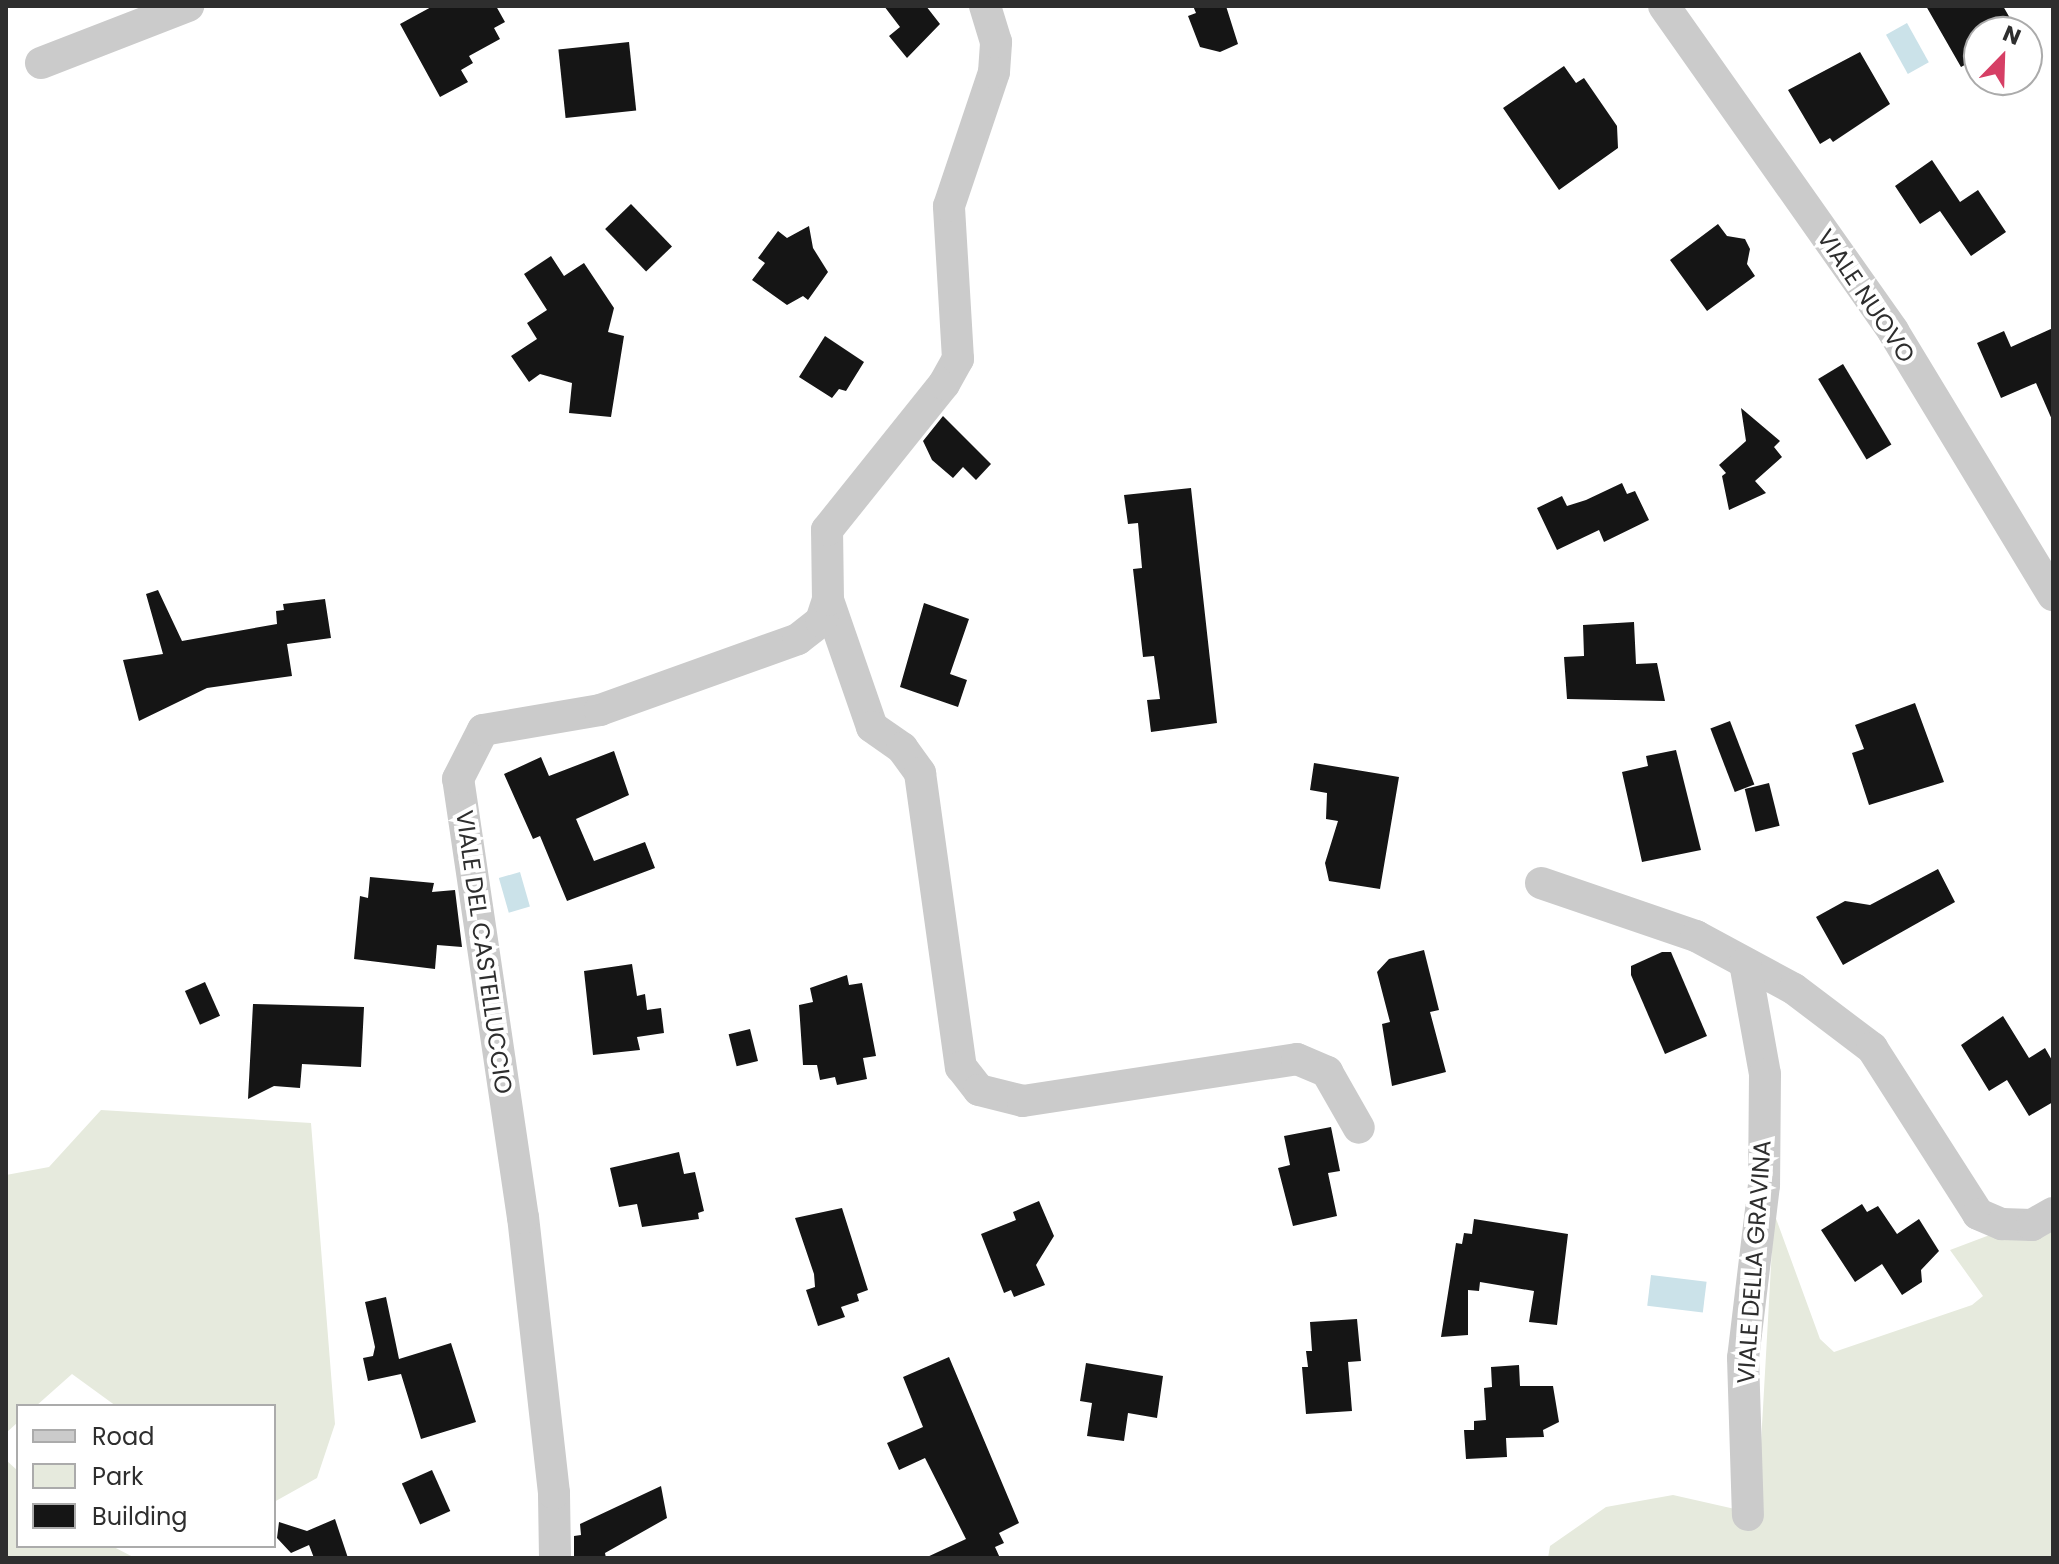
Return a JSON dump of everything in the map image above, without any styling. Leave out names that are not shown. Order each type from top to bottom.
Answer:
[{"type":"street","points":[[41,63],[188,6]]},
{"type":"street","points":[[985,6],[996,42],[994,72],[949,206],[958,359],[944,384],[827,530],[828,600],[872,727],[902,748],[920,773],[961,1067],[979,1090],[1023,1101],[1297,1059],[1327,1072],[1359,1128]]},
{"type":"street","name":"VIALE NUOVO","points":[[1664,6],[1893,331],[2053,595]]},
{"type":"street","name":"VIALE DEL CASTELLUCCIO","points":[[555,1558],[554,1493],[523,1218],[458,779],[483,730],[600,710],[798,639],[821,621],[828,600]]},
{"type":"street","points":[[1541,883],[1696,936],[1794,989],[1872,1048],[1978,1214],[2002,1224],[2032,1225],[2053,1213]]},
{"type":"street","name":"VIALE DELLA GRAVINA","points":[[1745,963],[1765,1074],[1764,1185],[1743,1358],[1748,1515]]},
{"type":"green space","points":[[101,1110],[311,1123],[335,1424],[317,1478],[276,1501],[276,1404],[113,1404],[72,1374],[38,1404],[16,1404],[16,1424],[6,1433],[6,1175],[49,1167]]},
{"type":"green space","points":[[2053,1211],[2053,1558],[1548,1558],[1550,1546],[1606,1507],[1673,1495],[1757,1514],[1774,1213],[1820,1339],[1834,1352],[1972,1305],[1983,1296],[1950,1250]]},
{"type":"green space","points":[[6,1460],[16,1469],[16,1548],[116,1548],[135,1558],[6,1558]]},
{"type":"water","points":[[1907,23],[1929,62],[1908,74],[1886,35]]},
{"type":"water","points":[[520,872],[530,907],[509,913],[499,878]]},
{"type":"water","points":[[1651,1275],[1707,1282],[1703,1313],[1647,1306]]},
{"type":"building","points":[[433,6],[496,6],[505,22],[494,28],[500,39],[469,56],[473,63],[461,70],[468,82],[440,97],[400,24]]},
{"type":"building","points":[[884,6],[926,6],[940,24],[907,58],[889,36],[900,27]]},
{"type":"building","points":[[1193,6],[1226,6],[1238,44],[1220,52],[1200,47],[1188,16],[1196,13]]},
{"type":"building","points":[[1926,6],[2003,6],[2009,16],[1963,16],[1961,67]]},
{"type":"building","points":[[629,42],[636,111],[566,118],[558,49]]},
{"type":"building","points":[[1860,52],[1890,104],[1833,142],[1830,138],[1820,144],[1788,90]]},
{"type":"building","points":[[1564,66],[1576,83],[1584,78],[1617,126],[1618,148],[1559,190],[1503,108]]},
{"type":"building","points":[[1932,160],[1960,202],[1978,190],[2006,232],[1971,256],[1940,211],[1920,224],[1895,186]]},
{"type":"building","points":[[631,204],[672,246],[646,271],[605,229]]},
{"type":"building","points":[[1718,224],[1727,236],[1745,239],[1750,249],[1747,264],[1755,276],[1707,311],[1670,260]]},
{"type":"building","points":[[809,226],[813,248],[828,272],[808,300],[803,296],[787,305],[752,280],[765,263],[758,258],[778,231],[787,238]]},
{"type":"building","points":[[551,256],[564,276],[584,263],[614,308],[608,332],[624,336],[611,417],[569,413],[572,383],[540,374],[529,382],[511,356],[537,339],[527,323],[547,310],[524,274]]},
{"type":"building","points":[[2053,328],[2053,422],[2036,383],[2001,398],[1977,343],[2004,331],[2011,347]]},
{"type":"building","points":[[825,336],[864,362],[846,391],[839,389],[832,398],[799,377]]},
{"type":"building","points":[[1843,364],[1891,445],[1867,460],[1818,379]]},
{"type":"building","points":[[1741,408],[1780,441],[1774,447],[1782,457],[1755,481],[1766,493],[1729,510],[1722,476],[1726,473],[1719,465],[1746,441]]},
{"type":"building","points":[[943,416],[991,464],[976,480],[963,467],[953,478],[932,460],[923,441]]},
{"type":"building","points":[[1622,483],[1627,494],[1635,491],[1649,520],[1604,542],[1599,530],[1557,550],[1537,508],[1562,496],[1567,506]]},
{"type":"building","points":[[1191,488],[1217,723],[1151,732],[1147,700],[1160,699],[1154,656],[1143,657],[1133,569],[1142,568],[1138,523],[1128,524],[1124,495]]},
{"type":"building","points":[[158,590],[182,641],[277,624],[276,611],[284,610],[283,604],[325,599],[331,638],[287,644],[292,676],[207,688],[139,721],[123,660],[163,654],[146,594]]},
{"type":"building","points":[[924,603],[969,619],[950,674],[967,680],[958,707],[900,687]]},
{"type":"building","points":[[1634,622],[1636,664],[1657,663],[1665,701],[1567,699],[1564,657],[1584,656],[1583,625]]},
{"type":"building","points":[[1915,703],[1944,782],[1869,805],[1852,753],[1864,749],[1855,725]]},
{"type":"building","points":[[1730,721],[1754,784],[1735,792],[1710,729]]},
{"type":"building","points":[[1676,750],[1701,850],[1642,862],[1622,772],[1648,766],[1646,756]]},
{"type":"building","points":[[614,751],[629,795],[576,819],[594,861],[645,842],[655,868],[567,901],[540,836],[533,839],[504,774],[541,757],[549,776]]},
{"type":"building","points":[[1314,763],[1399,777],[1380,889],[1329,881],[1325,863],[1338,821],[1326,819],[1327,793],[1310,790]]},
{"type":"building","points":[[1769,783],[1780,826],[1755,832],[1745,789]]},
{"type":"building","points":[[1938,869],[1955,902],[1843,965],[1816,917],[1845,901],[1870,905]]},
{"type":"building","points":[[370,877],[434,883],[432,892],[455,890],[462,947],[437,945],[435,969],[354,959],[360,896],[368,898]]},
{"type":"building","points":[[1424,950],[1439,1010],[1430,1012],[1446,1072],[1392,1086],[1382,1024],[1390,1022],[1377,972],[1389,959]]},
{"type":"building","points":[[1662,952],[1671,952],[1707,1036],[1665,1054],[1631,975],[1631,966]]},
{"type":"building","points":[[632,964],[637,996],[645,994],[647,1010],[661,1008],[664,1033],[637,1037],[640,1050],[593,1055],[584,971]]},
{"type":"building","points":[[847,975],[849,985],[862,983],[876,1056],[863,1058],[867,1079],[837,1085],[835,1077],[820,1080],[817,1065],[803,1065],[799,1005],[813,1002],[810,988]]},
{"type":"building","points":[[205,982],[220,1016],[200,1025],[185,991]]},
{"type":"building","points":[[253,1004],[364,1007],[361,1067],[302,1064],[300,1088],[274,1086],[248,1099]]},
{"type":"building","points":[[2003,1016],[2029,1058],[2045,1048],[2053,1062],[2053,1102],[2029,1116],[2007,1080],[1989,1091],[1961,1045]]},
{"type":"building","points":[[750,1029],[758,1061],[737,1066],[729,1034]]},
{"type":"building","points":[[1331,1127],[1340,1171],[1328,1173],[1337,1216],[1293,1226],[1278,1168],[1290,1165],[1284,1136]]},
{"type":"building","points":[[679,1152],[684,1174],[695,1172],[704,1211],[698,1213],[699,1219],[642,1227],[637,1204],[619,1207],[610,1168]]},
{"type":"building","points":[[1039,1201],[1054,1236],[1036,1265],[1045,1285],[1014,1297],[1011,1290],[1004,1293],[981,1234],[1016,1220],[1013,1212]]},
{"type":"building","points":[[1862,1204],[1867,1212],[1878,1206],[1897,1234],[1919,1219],[1939,1251],[1921,1270],[1922,1282],[1902,1295],[1882,1264],[1855,1282],[1821,1230]]},
{"type":"building","points":[[842,1208],[868,1290],[857,1294],[859,1301],[841,1307],[845,1317],[818,1326],[806,1290],[815,1287],[814,1274],[795,1218]]},
{"type":"building","points":[[1474,1219],[1568,1234],[1557,1325],[1529,1322],[1534,1291],[1480,1282],[1479,1291],[1468,1290],[1468,1335],[1441,1337],[1456,1243],[1462,1244],[1464,1233],[1472,1234]]},
{"type":"building","points":[[386,1297],[399,1359],[451,1343],[476,1422],[421,1439],[401,1374],[368,1381],[363,1358],[373,1356],[375,1347],[365,1302]]},
{"type":"building","points":[[1357,1319],[1361,1361],[1348,1362],[1352,1411],[1306,1414],[1302,1367],[1308,1367],[1306,1351],[1312,1351],[1310,1322]]},
{"type":"building","points":[[949,1357],[1019,1523],[999,1533],[1004,1543],[995,1547],[1000,1558],[925,1558],[966,1539],[925,1458],[899,1470],[887,1443],[923,1427],[903,1377]]},
{"type":"building","points":[[1086,1363],[1163,1376],[1157,1418],[1128,1413],[1124,1441],[1087,1436],[1092,1403],[1080,1401]]},
{"type":"building","points":[[1519,1365],[1520,1386],[1553,1386],[1559,1422],[1543,1430],[1544,1437],[1506,1438],[1507,1457],[1466,1459],[1464,1430],[1474,1430],[1474,1421],[1486,1420],[1484,1388],[1492,1387],[1491,1367]]},
{"type":"building","points":[[432,1470],[450,1511],[420,1525],[402,1483]]},
{"type":"building","points":[[661,1486],[667,1518],[605,1553],[606,1558],[574,1558],[574,1536],[581,1535],[580,1524]]},
{"type":"building","points":[[335,1519],[348,1558],[314,1558],[309,1545],[291,1553],[277,1538],[279,1522],[307,1531]]}]
